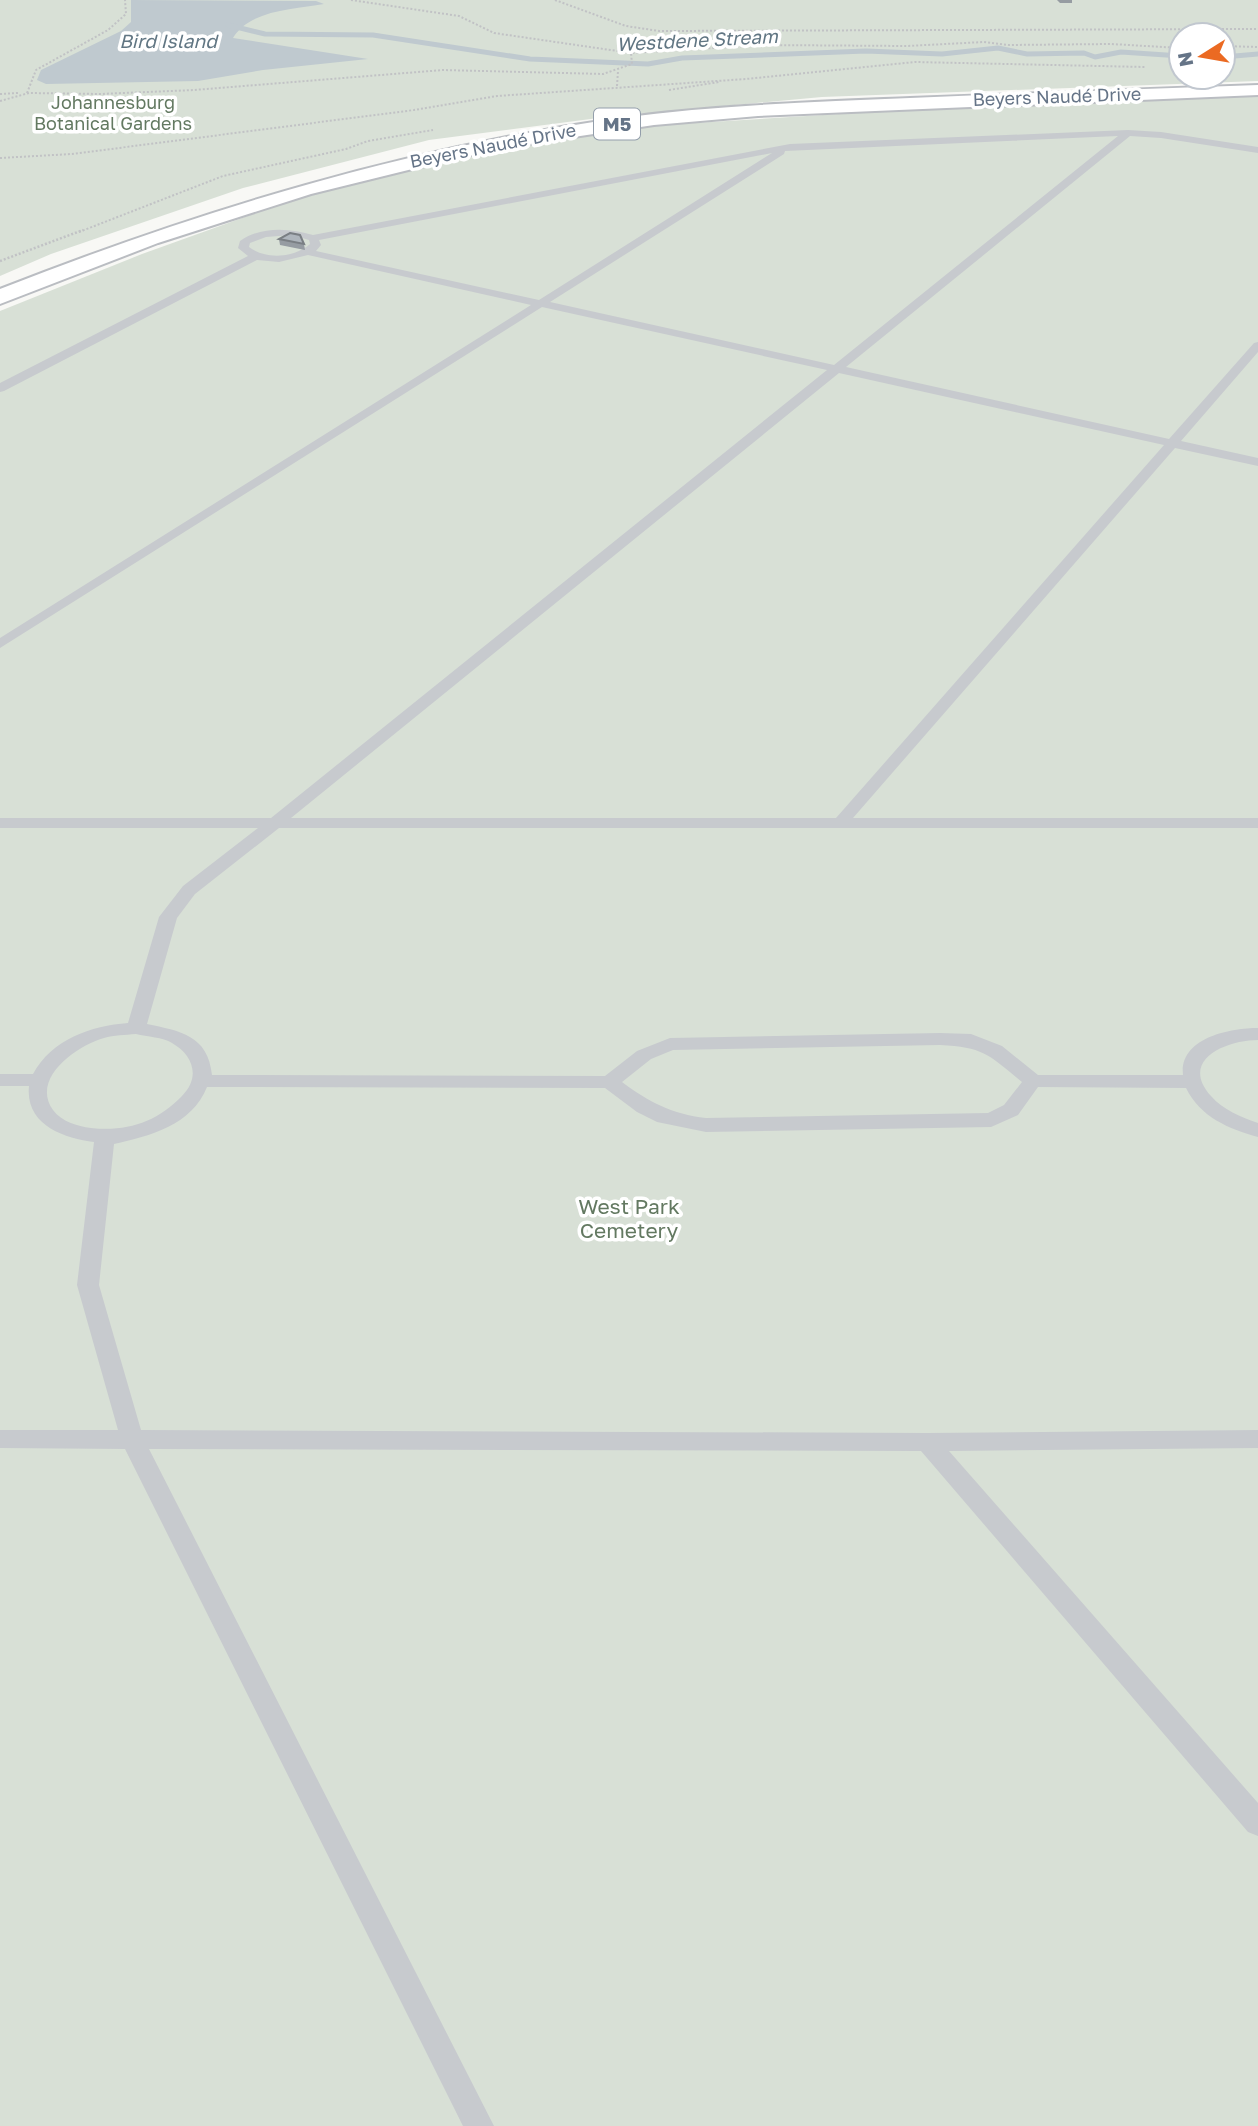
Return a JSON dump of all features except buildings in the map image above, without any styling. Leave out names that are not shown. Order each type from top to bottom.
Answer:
[{"type":"main road","name":"Beyers Naudé Drive","points":[[0,287],[137,234],[242,199],[413,154],[557,127],[680,111],[786,103],[1258,88]]},
{"type":"main road","name":"Beyers Naudé Drive","points":[[0,297],[162,234],[294,191],[422,159],[555,133],[638,121],[774,110],[1258,88]]},
{"type":"lane","points":[[136,1028],[168,917],[189,890],[1128,133]]},
{"type":"lane","points":[[1258,150],[1171,136],[1128,133],[790,147],[313,239],[293,232],[257,236],[245,241],[243,248],[256,256],[284,258],[308,252],[1258,463]]},
{"type":"lane","points":[[0,644],[543,305],[790,147]]},
{"type":"lane","points":[[308,252],[316,245],[313,239]]},
{"type":"lane","points":[[0,388],[256,256]]},
{"type":"lane","points":[[841,822],[1258,345]]},
{"type":"lane","points":[[0,823],[1258,823]]},
{"type":"lane","points":[[136,1028],[157,1030],[189,1044],[199,1054],[204,1067],[203,1081],[197,1096],[185,1109],[169,1120],[127,1135],[105,1137],[65,1129],[51,1120],[37,1095],[40,1080],[47,1066],[76,1043],[95,1034],[136,1028]]},
{"type":"lane","points":[[1258,1034],[1218,1039],[1196,1057],[1192,1069],[1200,1095],[1211,1108],[1227,1118],[1258,1130]]},
{"type":"lane","points":[[609,1082],[644,1055],[670,1044],[940,1039],[971,1040],[995,1050],[1033,1081],[1194,1082]]},
{"type":"lane","points":[[0,1080],[40,1080]]},
{"type":"lane","points":[[203,1081],[609,1082],[651,1112],[674,1123],[706,1125],[991,1120],[1011,1110],[1033,1081]]},
{"type":"lane","points":[[105,1137],[88,1285],[132,1439],[479,2126]]},
{"type":"lane","points":[[0,1439],[927,1442],[1258,1439]]},
{"type":"lane","points":[[927,1442],[1258,1823]]},
{"type":"path","points":[[29,93],[36,70],[108,30],[126,14],[125,0]]},
{"type":"path","points":[[351,0],[459,16],[494,33],[631,53],[762,45],[872,47],[984,42],[1009,45],[1111,44],[1167,47]]},
{"type":"path","points":[[555,0],[626,26],[659,30],[1258,29]]},
{"type":"path","points":[[1237,46],[1258,47]]},
{"type":"path","points":[[0,94],[100,94],[207,89],[443,70],[581,74],[618,71],[632,64],[631,53]]},
{"type":"path","points":[[670,90],[746,79],[915,62],[1153,67]]},
{"type":"path","points":[[617,86],[618,71]]},
{"type":"path","points":[[1,158],[72,154],[414,110],[497,96],[746,79]]},
{"type":"path","points":[[0,100],[29,93]]},
{"type":"green space","name":"Johannesburg Botanical Gardens","points":[[0,0],[1258,0],[1258,81],[1237,82],[1237,21],[1167,21],[1167,84],[822,97],[606,117],[429,140],[243,188],[51,254],[0,276]]},
{"type":"green space","name":"West Park Cemetery","points":[[1258,96],[1258,2126],[0,2126],[0,311],[142,254],[281,204],[426,163],[629,127],[1035,102]]},
{"type":"water","name":"Bird Island","points":[[131,0],[316,1],[324,4],[261,16],[240,29],[233,38],[368,59],[263,70],[198,81],[46,84],[37,80],[41,70],[121,31],[131,22]]},
{"type":"waterway","name":"Westdene Stream","points":[[228,25],[265,34],[373,35],[530,59],[648,64],[682,58],[866,51],[942,54],[998,48],[1027,54],[1084,53],[1095,57],[1121,52],[1167,55]]},
{"type":"waterway","name":"Westdene Stream","points":[[1237,56],[1258,54]]}]
